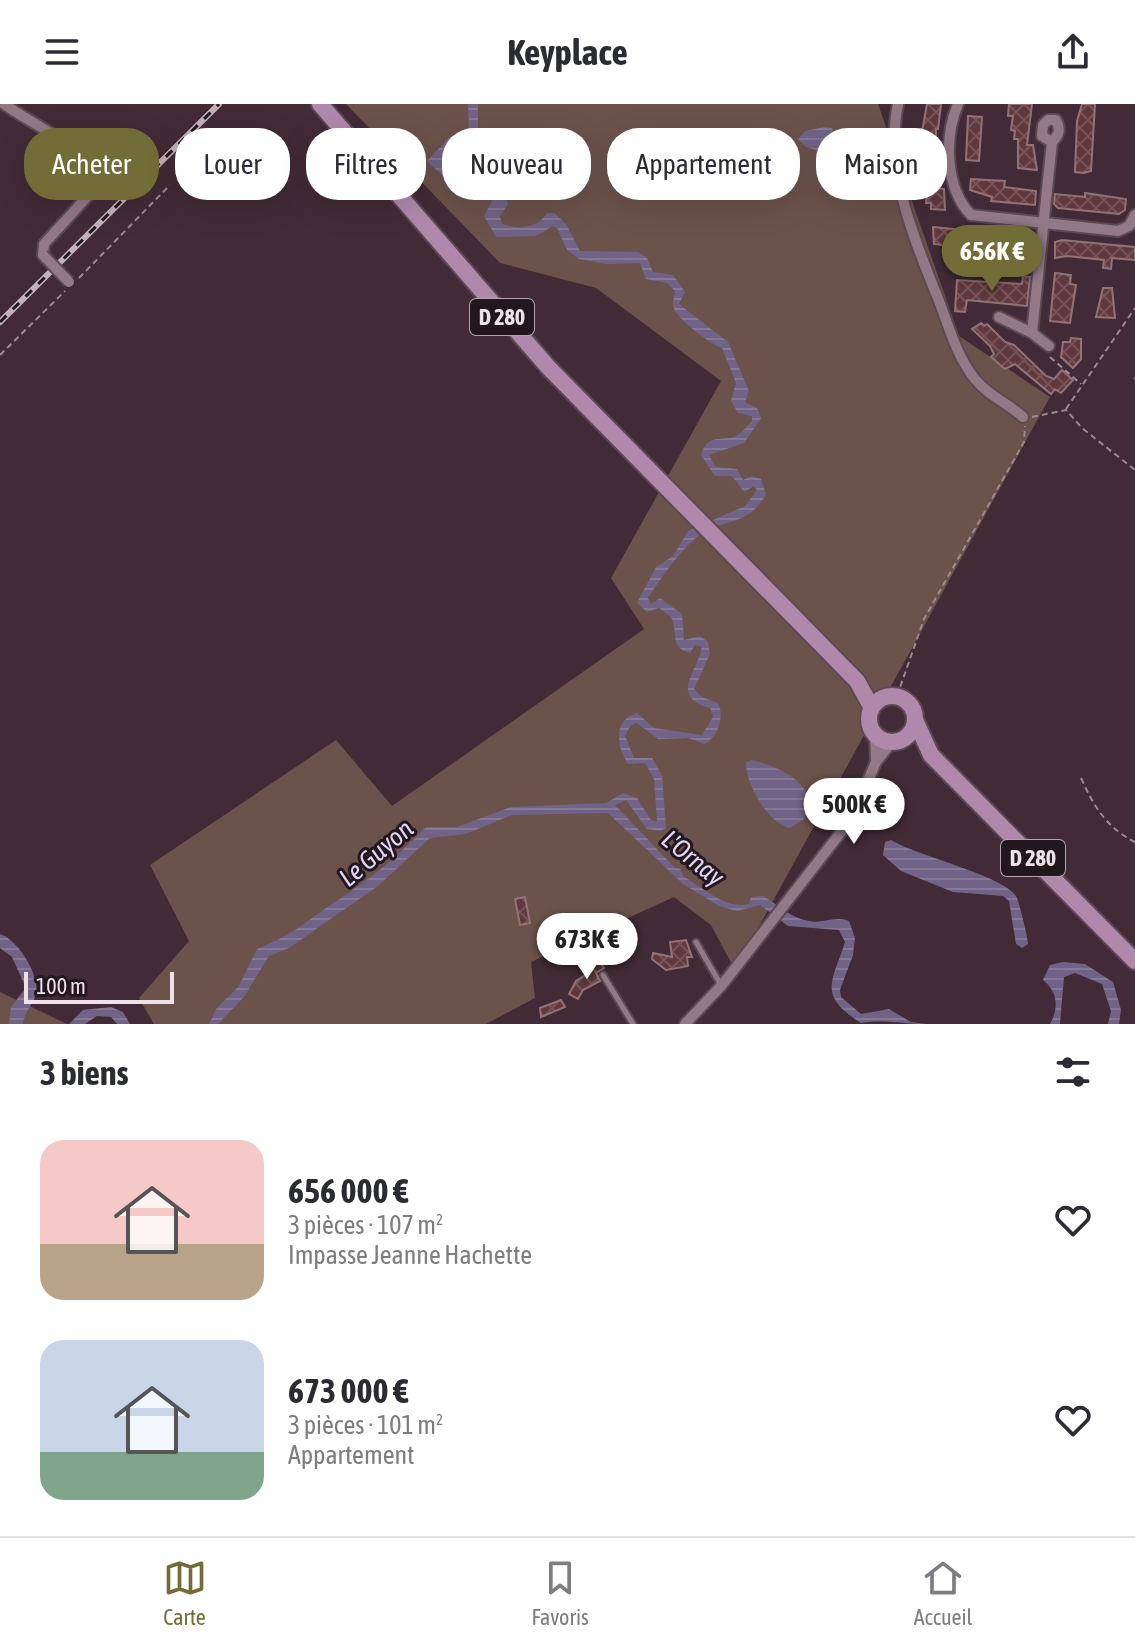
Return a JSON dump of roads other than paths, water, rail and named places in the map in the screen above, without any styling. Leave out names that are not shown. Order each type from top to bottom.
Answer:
[{"type":"main road","name":"D 280","points":[[320,104],[548,367],[857,681],[872,708]]},
{"type":"main road","name":"D 280","points":[[857,681],[892,696]]},
{"type":"main road","points":[[892,696],[913,709],[916,722],[911,734],[896,742],[875,735],[869,722],[872,708],[892,696]]},
{"type":"main road","name":"D 280","points":[[916,722],[931,755],[1135,961]]},
{"type":"main road","name":"D 280","points":[[896,742],[931,755]]},
{"type":"street","points":[[4,104],[76,151],[97,168],[100,176],[97,186],[44,244],[43,255],[69,282]]},
{"type":"street","points":[[898,104],[897,170],[911,228],[956,346],[966,366],[987,392],[1023,417]]},
{"type":"street","points":[[958,104],[949,156],[966,210],[978,218],[1118,231],[1129,226],[1135,215]]},
{"type":"street","points":[[1032,333],[1052,142]]},
{"type":"street","points":[[999,317],[1032,333],[1049,346]]},
{"type":"street","points":[[875,735],[876,762]]},
{"type":"street","points":[[685,1024],[722,985],[852,818],[876,762],[896,742]]},
{"type":"lane","points":[[696,942],[722,985]]},
{"type":"lane","points":[[603,975],[633,1024]]},
{"type":"railway","points":[[0,322],[219,104]]},
{"type":"water label","name":"Le Guyon","points":[[376,853]]},
{"type":"water label","name":"L'Ornay","points":[[693,858]]}]
